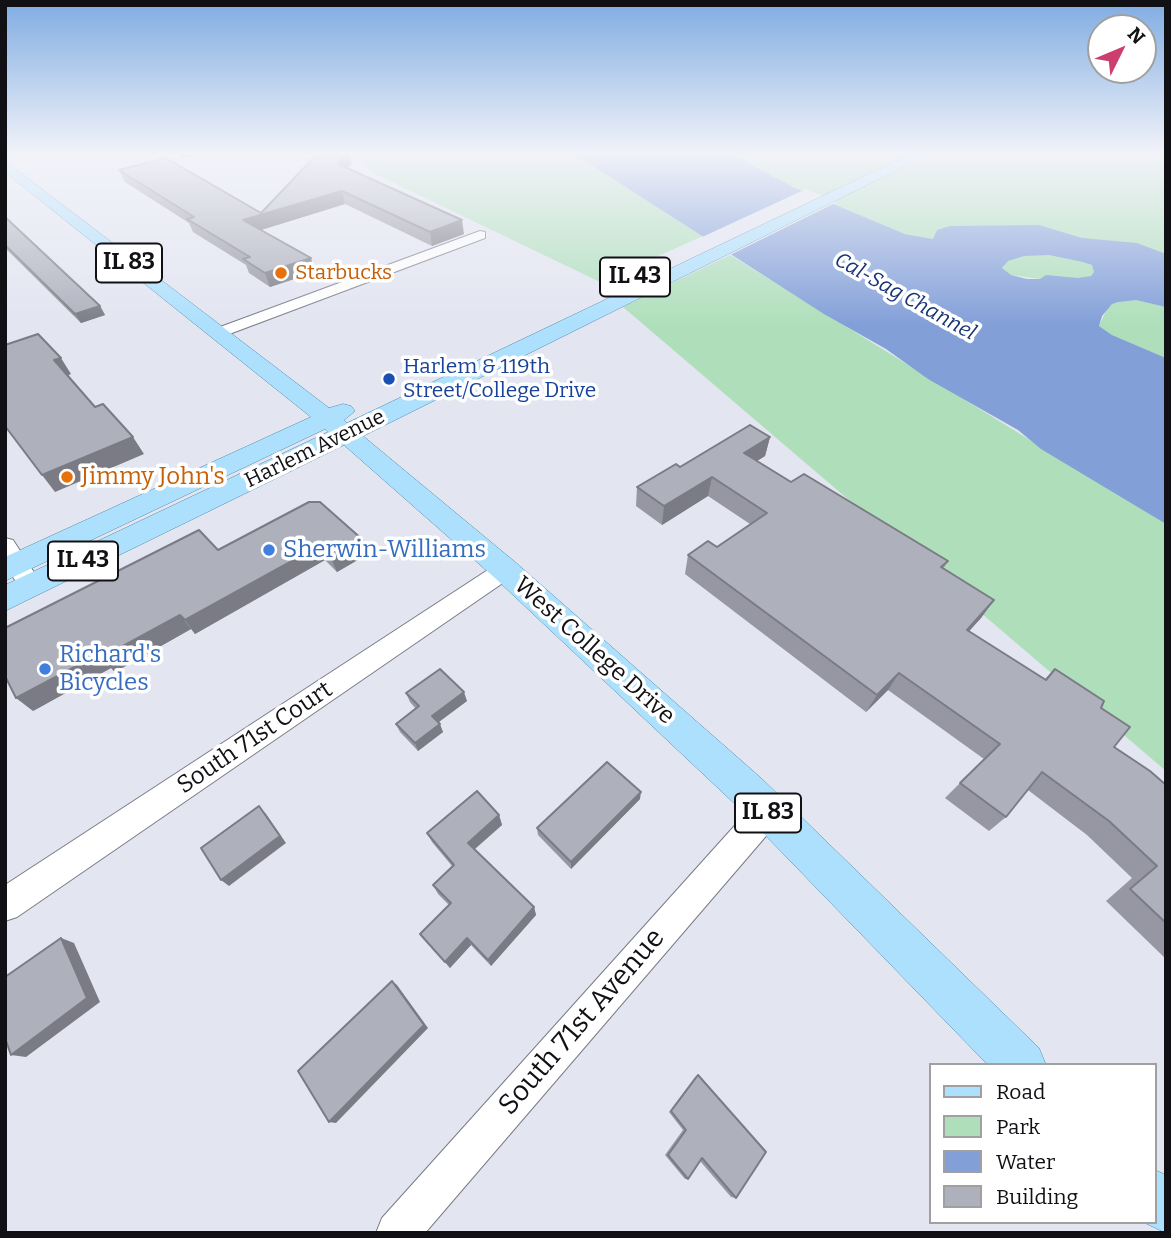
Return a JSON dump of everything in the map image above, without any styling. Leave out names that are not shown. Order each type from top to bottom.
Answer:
[{"type":"main road","name":"West College Drive","points":[[62,210],[336,426],[505,570],[748,791],[1020,1063]]},
{"type":"main road","name":"Harlem Avenue","points":[[13,573],[336,426],[794,210]]},
{"type":"street","points":[[218,333],[480,235]]},
{"type":"street","name":"South 71st Court","points":[[5,905],[505,570]]},
{"type":"street","name":"South 71st Avenue","points":[[397,1233],[767,812]]},
{"type":"green space","points":[[450,210],[662,210],[703,236],[600,282]]},
{"type":"green space","points":[[847,210],[1166,210],[1166,358],[1112,335],[1099,326],[1106,311],[1040,279],[1011,275],[1002,269],[1007,261],[936,236],[933,239],[905,234]]},
{"type":"green space","points":[[730,255],[1166,524],[1166,771],[623,307]]},
{"type":"water","name":"Cal-Sag Channel","points":[[661,210],[847,210],[905,234],[933,239],[937,230],[950,226],[1039,225],[1082,238],[1137,243],[1166,254],[1166,307],[1136,300],[1118,302],[1112,304],[1102,316],[1099,326],[1112,335],[1166,358],[1166,524],[1041,449],[1018,430],[928,379],[886,349],[824,314]],"holes":[[[1049,255],[1092,265],[1094,272],[1091,276],[1078,278],[1046,275],[1040,279],[1027,279],[1011,275],[1002,268],[1008,261],[1024,256]]]},
{"type":"pier","points":[[761,210],[821,210],[728,256],[700,238]]},
{"type":"building","points":[[182,210],[255,210],[261,213],[264,210],[278,210],[243,220],[311,258],[265,273],[243,259],[250,257],[187,219],[194,217]]},
{"type":"building","points":[[382,210],[439,210],[462,220],[430,232]]},
{"type":"building","points":[[5,217],[100,306],[75,314],[5,245]]},
{"type":"building","points":[[38,334],[61,358],[54,360],[95,407],[103,404],[133,437],[42,475],[5,426],[5,345]]},
{"type":"building","points":[[750,425],[770,437],[744,453],[791,482],[804,474],[948,561],[941,567],[994,600],[967,630],[1046,680],[1055,669],[1104,701],[1101,708],[1130,727],[1114,747],[1166,785],[1166,923],[1130,889],[1157,866],[1109,821],[1042,772],[1006,817],[960,783],[1000,744],[899,673],[877,695],[688,555],[708,541],[717,547],[767,513],[712,477],[664,506],[637,487],[676,464],[680,467]]},
{"type":"building","points":[[309,502],[320,502],[363,540],[331,558],[319,546],[185,620],[180,615],[101,658],[99,654],[16,698],[5,676],[5,628],[199,530],[218,550]]},
{"type":"building","points":[[440,669],[464,692],[432,716],[440,724],[415,743],[396,724],[419,706],[406,693]]},
{"type":"building","points":[[607,762],[641,792],[571,862],[537,828]]},
{"type":"building","points":[[477,791],[499,815],[468,843],[534,907],[488,960],[467,938],[445,962],[420,934],[451,903],[433,885],[454,865],[427,833]]},
{"type":"building","points":[[259,806],[280,836],[221,880],[201,848]]},
{"type":"building","points":[[61,938],[87,998],[11,1055],[5,1038],[5,977]]},
{"type":"building","points":[[392,981],[424,1025],[329,1122],[298,1071]]},
{"type":"building","points":[[698,1075],[766,1152],[736,1198],[702,1158],[688,1179],[668,1155],[686,1130],[671,1111]]},
{"type":"place","name":"Starbucks","points":[[281,273]]},
{"type":"place","name":"Harlem & 119th Street/College Drive","points":[[389,379]]},
{"type":"place","name":"Jimmy John's","points":[[67,477]]},
{"type":"place","name":"Sherwin-Williams","points":[[269,550]]},
{"type":"place","name":"Richard's Bicycles","points":[[45,669]]}]
